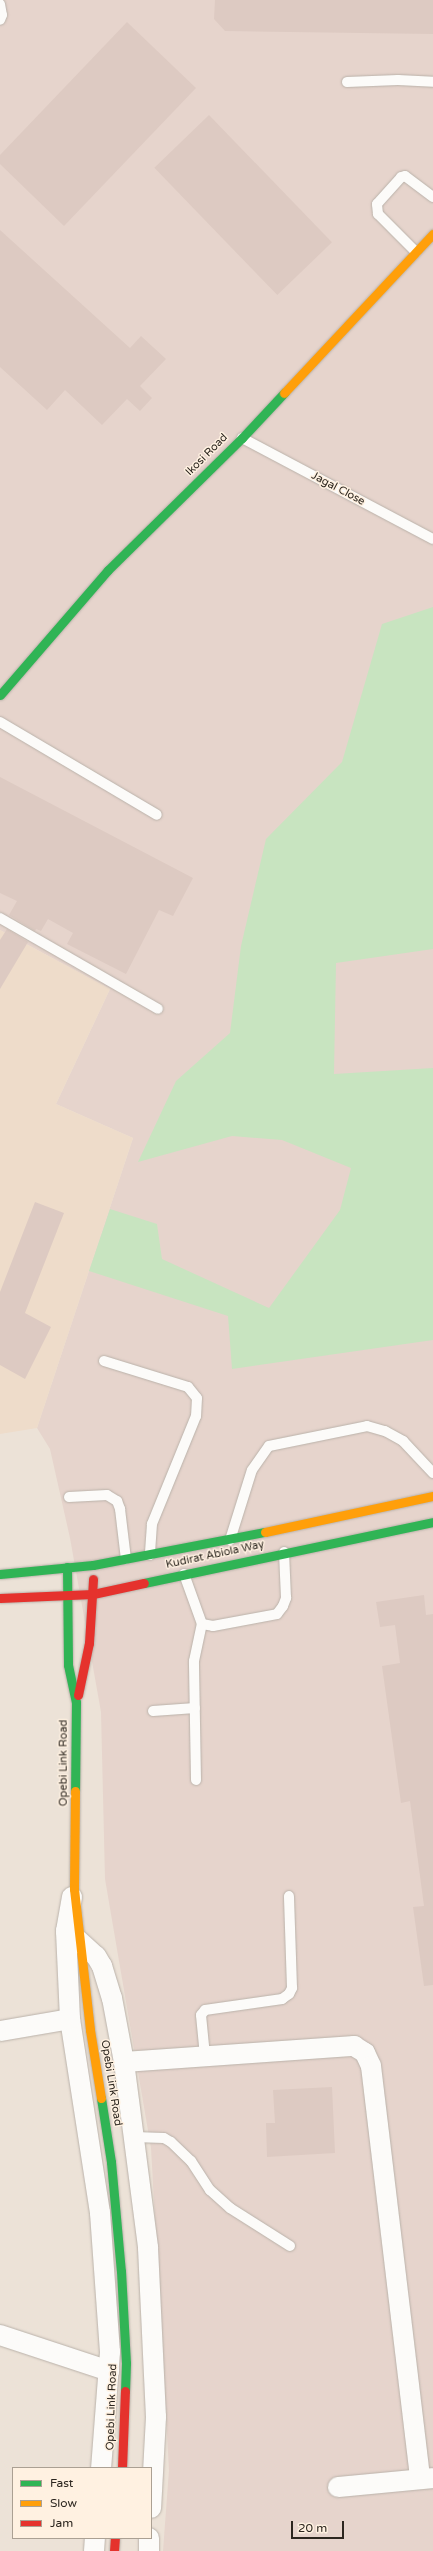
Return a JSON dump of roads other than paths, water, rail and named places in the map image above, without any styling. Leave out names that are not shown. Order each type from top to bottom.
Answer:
[{"type":"main road","name":"Ikosi Road","points":[[0,695],[108,570],[242,438],[433,234]]},
{"type":"main road","name":"Kudirat Abiola Way","points":[[0,1574],[93,1565],[150,1555],[230,1540],[433,1496]]},
{"type":"main road","name":"Kudirat Abiola Way","points":[[0,1598],[93,1594],[284,1552],[433,1522]]},
{"type":"main road","name":"Opebi Link Road","points":[[93,1565],[93,1594],[88,1643],[76,1702],[74,1889],[78,1940],[90,2030],[111,2162],[121,2271],[126,2363],[122,2467]]},
{"type":"main road","name":"Opebi Link Road","points":[[67,1568],[66,1595],[68,1665],[76,1702]]},
{"type":"main road","points":[[114,2551],[115,2539]]},
{"type":"street","points":[[74,1889],[66,1931],[70,2019],[100,2213],[110,2352],[101,2467]]},
{"type":"street","points":[[78,1940],[96,1956],[102,1966],[118,2022],[124,2062],[148,2248],[156,2417],[152,2490]]},
{"type":"street","points":[[0,2031],[70,2019]]},
{"type":"street","points":[[124,2062],[354,2046],[365,2053],[371,2066],[427,2478],[338,2487]]},
{"type":"street","points":[[0,2335],[109,2371]]},
{"type":"street","points":[[94,2551],[95,2539]]},
{"type":"street","points":[[149,2551],[150,2539]]},
{"type":"lane","points":[[0,4],[2,15],[0,20]]},
{"type":"lane","points":[[347,82],[398,80],[433,82]]},
{"type":"lane","points":[[416,252],[378,214],[376,204],[401,177],[405,176],[433,197]]},
{"type":"lane","name":"Jagal Close","points":[[242,438],[433,540]]},
{"type":"lane","points":[[0,722],[156,815]]},
{"type":"lane","points":[[0,918],[158,1009]]},
{"type":"lane","points":[[104,1361],[188,1387],[197,1398],[196,1416],[152,1524],[150,1555]]},
{"type":"lane","points":[[230,1540],[252,1470],[269,1446],[367,1426],[385,1431],[403,1441],[433,1473]]},
{"type":"lane","points":[[69,1497],[107,1495],[117,1501],[120,1509],[126,1559]]},
{"type":"lane","points":[[202,1624],[213,1626],[277,1614],[283,1606],[286,1598],[284,1552]]},
{"type":"lane","points":[[184,1574],[202,1624],[194,1661],[196,1780]]},
{"type":"lane","points":[[153,1712],[195,1708]]},
{"type":"lane","points":[[205,2056],[201,2015],[205,2010],[282,1999],[289,1994],[292,1988],[289,1896]]},
{"type":"lane","points":[[134,2137],[164,2138],[171,2142],[191,2160],[210,2190],[230,2208],[290,2246]]}]
